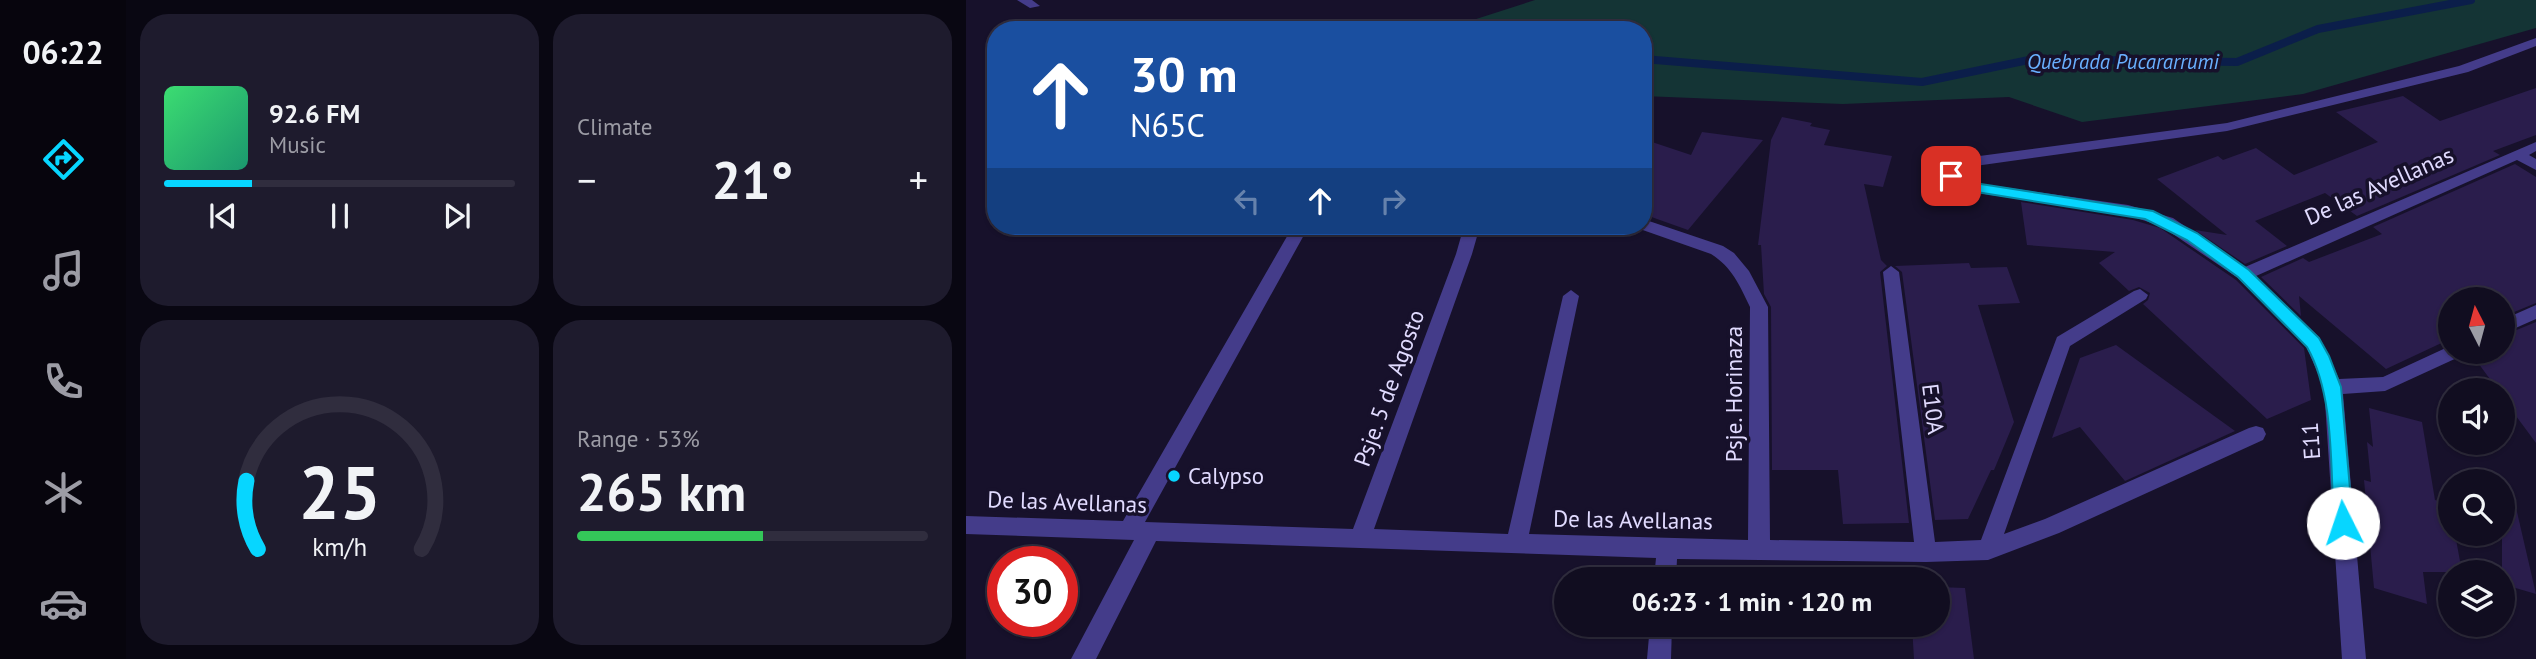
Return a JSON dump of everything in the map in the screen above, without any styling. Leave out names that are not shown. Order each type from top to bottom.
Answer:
[{"type":"street","name":"E11","points":[[2354,659],[2333,387],[2313,342],[2244,274],[2192,237],[2148,215],[1964,186],[1955,181],[1949,172],[1957,164],[2227,127],[2463,69],[2536,43]]},
{"type":"street","name":"De las Avellanas","points":[[2244,274],[2536,146]]},
{"type":"street","points":[[2518,155],[2536,165]]},
{"type":"street","name":"Psje. Horinaza","points":[[1652,227],[1717,250],[1728,257],[1747,282],[1759,307],[1759,548]]},
{"type":"street","points":[[1083,659],[1139,532],[1296,235]]},
{"type":"street","name":"Psje. 5 de Agosto","points":[[1360,538],[1469,235]]},
{"type":"street","name":"E10A","points":[[1891,272],[1926,552]]},
{"type":"street","points":[[1988,550],[2063,342],[2140,295]]},
{"type":"street","points":[[1516,544],[1571,296]]},
{"type":"street","points":[[2515,322],[2536,311]]},
{"type":"street","points":[[2333,387],[2385,384],[2438,359]]},
{"type":"street","name":"De las Avellanas","points":[[966,525],[1667,549],[1926,552],[1988,550],[2052,526],[2256,434]]},
{"type":"street","points":[[1666,567],[1667,549]]},
{"type":"street","points":[[1659,659],[1660,637]]},
{"type":"green space","points":[[1535,0],[2536,0],[2536,28],[2303,94],[2082,122],[2009,97],[1843,104],[1652,96],[1652,21],[1470,21]]},
{"type":"building","points":[[2536,88],[2536,135],[2493,151],[2500,155],[2357,216],[2325,193],[2255,221],[2287,246],[2245,264],[2195,230],[2227,235],[2157,179],[2218,156],[2223,160],[2256,148],[2294,175],[2378,142],[2336,112],[2403,96],[2440,121]]},
{"type":"building","points":[[1782,117],[1830,130],[1824,145],[1892,156],[1883,187],[1864,184],[1881,260],[1887,266],[1880,272],[1909,523],[1843,524],[1838,470],[1772,470],[1771,307],[1764,294],[1761,245],[1758,245],[1771,140]]},
{"type":"building","points":[[1702,132],[1763,140],[1688,230],[1652,217],[1652,142],[1691,155]]},
{"type":"building","points":[[2515,164],[2536,177],[2536,303],[2515,312],[2515,287],[2438,287],[2438,345],[2386,369],[2299,296],[2301,316],[2261,277],[2303,258],[2309,262],[2382,234],[2373,227]]},
{"type":"building","points":[[2021,202],[2133,220],[2160,228],[2236,280],[2304,348],[2311,400],[2267,419],[2143,304],[2150,293],[2139,287],[2129,291],[2099,263],[2115,252],[2027,245]]},
{"type":"building","points":[[1969,263],[1971,268],[2007,267],[2020,303],[1978,305],[2014,422],[1994,470],[1991,470],[1968,519],[1935,520],[1902,272],[1895,266]]},
{"type":"building","points":[[2536,322],[2536,443],[2515,415],[2515,378],[2489,378],[2479,364],[2515,364],[2515,331]]},
{"type":"building","points":[[2116,345],[2235,431],[2125,481],[2080,427],[2052,438],[2080,358]]},
{"type":"building","points":[[2369,408],[2422,422],[2435,500],[2438,501],[2438,546],[2457,546],[2460,560],[2438,560],[2438,572],[2423,572],[2427,604],[2374,588],[2364,480],[2371,482],[2367,442],[2373,447]]},
{"type":"building","points":[[2515,503],[2536,594],[2515,588],[2515,560],[2502,560],[2502,546],[2515,546]]},
{"type":"building","points":[[1950,587],[1965,588],[1974,659],[1914,659],[1913,637],[1950,637]]},
{"type":"waterway","name":"Quebrada Pucararrumi","points":[[1652,60],[1922,82],[2034,59],[2237,62],[2318,29],[2471,0]]},
{"type":"place","name":"Calypso","points":[[1174,476]]},
{"type":"route","points":[[1951,176],[1964,186],[2148,215],[2192,237],[2244,274],[2313,342],[2321,356],[2333,387],[2343,523]]}]
